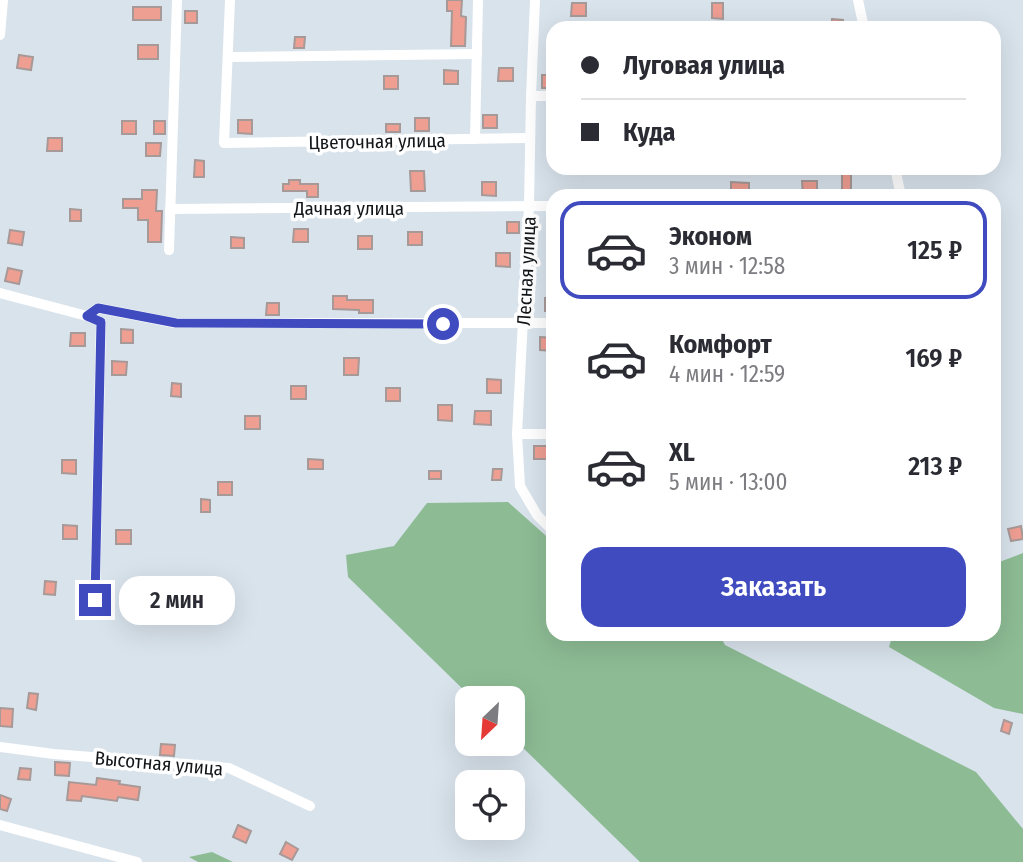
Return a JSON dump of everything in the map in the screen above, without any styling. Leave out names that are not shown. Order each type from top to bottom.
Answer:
[{"type":"street","points":[[0,35],[3,0]]},
{"type":"street","points":[[169,250],[177,0]]},
{"type":"street","points":[[230,0],[228,57],[477,54]]},
{"type":"street","points":[[475,139],[478,0]]},
{"type":"street","name":"Лесная улица","points":[[535,0],[529,206],[517,435],[520,485],[537,515],[546,524]]},
{"type":"street","points":[[858,0],[862,21]]},
{"type":"street","name":"Цветочная улица","points":[[228,57],[224,144],[530,138]]},
{"type":"street","points":[[531,96],[546,96]]},
{"type":"street","name":"Дачная улица","points":[[170,209],[546,206]]},
{"type":"street","points":[[0,293],[101,322],[95,600]]},
{"type":"street","points":[[87,316],[98,308],[176,323],[546,323]]},
{"type":"street","points":[[517,435],[546,434]]},
{"type":"street","name":"Высотная улица","points":[[0,747],[229,768],[310,806]]},
{"type":"street","points":[[0,825],[137,862]]},
{"type":"green space","points":[[508,502],[546,536],[546,641],[723,641],[725,645],[976,772],[1023,829],[1023,862],[640,862],[525,750],[525,686],[460,686],[348,577],[346,555],[394,546],[427,503]]},
{"type":"green space","points":[[1023,553],[1023,714],[994,708],[889,647],[891,641],[1001,641],[1001,561]]},
{"type":"green space","points":[[212,852],[233,862],[198,862],[189,857]]},
{"type":"building","points":[[447,0],[462,0],[461,16],[466,17],[465,46],[451,46],[452,11],[447,11]]},
{"type":"building","points":[[572,3],[586,3],[586,16],[571,16]]},
{"type":"building","points":[[712,3],[723,3],[723,19],[712,18]]},
{"type":"building","points":[[133,7],[161,7],[161,20],[133,20]]},
{"type":"building","points":[[185,11],[197,11],[197,23],[185,23]]},
{"type":"building","points":[[295,37],[305,37],[304,48],[294,48]]},
{"type":"building","points":[[138,45],[158,45],[158,59],[138,59]]},
{"type":"building","points":[[19,55],[33,57],[31,70],[17,68]]},
{"type":"building","points":[[499,68],[513,68],[513,81],[498,81]]},
{"type":"building","points":[[444,70],[458,71],[458,84],[444,84]]},
{"type":"building","points":[[542,75],[546,75],[546,88],[542,88]]},
{"type":"building","points":[[384,76],[398,76],[398,89],[384,89]]},
{"type":"building","points":[[483,115],[497,115],[497,128],[483,128]]},
{"type":"building","points":[[415,118],[429,118],[429,131],[415,131]]},
{"type":"building","points":[[238,120],[252,120],[252,134],[238,133]]},
{"type":"building","points":[[122,121],[136,121],[136,134],[122,134]]},
{"type":"building","points":[[154,121],[165,121],[165,134],[154,134]]},
{"type":"building","points":[[386,124],[400,124],[400,132],[386,132]]},
{"type":"building","points":[[48,138],[62,138],[62,151],[47,151]]},
{"type":"building","points":[[146,143],[161,143],[160,156],[146,156]]},
{"type":"building","points":[[195,160],[204,161],[204,177],[194,177]]},
{"type":"building","points":[[410,171],[424,171],[425,191],[411,191]]},
{"type":"building","points":[[842,175],[851,175],[851,189],[842,189]]},
{"type":"building","points":[[289,180],[300,180],[300,184],[318,184],[318,197],[307,197],[307,191],[283,191],[283,184],[289,184]]},
{"type":"building","points":[[802,181],[817,181],[817,189],[803,189]]},
{"type":"building","points":[[482,182],[496,182],[496,196],[482,195]]},
{"type":"building","points":[[731,182],[749,183],[749,189],[731,189]]},
{"type":"building","points":[[142,190],[157,190],[156,211],[162,211],[161,242],[148,242],[148,220],[138,220],[138,208],[123,208],[123,199],[142,199]]},
{"type":"building","points":[[70,209],[81,210],[81,221],[70,221]]},
{"type":"building","points":[[507,222],[519,222],[519,233],[507,233]]},
{"type":"building","points":[[294,229],[308,229],[308,242],[293,242]]},
{"type":"building","points":[[10,230],[24,232],[22,245],[8,243]]},
{"type":"building","points":[[408,232],[422,232],[422,245],[408,245]]},
{"type":"building","points":[[358,236],[372,236],[372,249],[358,249]]},
{"type":"building","points":[[231,237],[244,238],[244,248],[231,248]]},
{"type":"building","points":[[496,253],[510,253],[510,267],[496,266]]},
{"type":"building","points":[[8,268],[22,271],[19,284],[5,281]]},
{"type":"building","points":[[333,296],[347,296],[347,300],[373,300],[373,313],[333,309]]},
{"type":"building","points":[[267,303],[279,303],[279,315],[266,315]]},
{"type":"building","points":[[121,329],[133,330],[133,343],[121,343]]},
{"type":"building","points":[[71,333],[85,333],[85,346],[70,346]]},
{"type":"building","points":[[540,337],[546,337],[546,350],[540,350]]},
{"type":"building","points":[[344,358],[359,358],[358,375],[344,375]]},
{"type":"building","points":[[112,361],[127,362],[126,375],[112,375]]},
{"type":"building","points":[[487,379],[501,380],[501,393],[487,393]]},
{"type":"building","points":[[172,383],[181,384],[181,397],[171,396]]},
{"type":"building","points":[[291,386],[306,386],[306,399],[291,399]]},
{"type":"building","points":[[386,388],[400,388],[400,401],[386,401]]},
{"type":"building","points":[[438,405],[452,405],[452,421],[438,420]]},
{"type":"building","points":[[475,411],[491,411],[491,425],[474,424]]},
{"type":"building","points":[[245,416],[260,416],[260,429],[245,429]]},
{"type":"building","points":[[534,446],[546,446],[546,459],[534,459]]},
{"type":"building","points":[[308,459],[323,460],[323,469],[308,469]]},
{"type":"building","points":[[62,460],[76,460],[76,474],[62,473]]},
{"type":"building","points":[[493,469],[502,469],[501,480],[492,480]]},
{"type":"building","points":[[429,471],[441,471],[441,479],[429,479]]},
{"type":"building","points":[[218,482],[232,482],[232,495],[218,495]]},
{"type":"building","points":[[201,499],[210,500],[210,512],[201,512]]},
{"type":"building","points":[[63,525],[77,526],[77,539],[63,539]]},
{"type":"building","points":[[1021,526],[1023,539],[1011,541],[1008,529]]},
{"type":"building","points":[[116,530],[131,530],[131,544],[116,544]]},
{"type":"building","points":[[45,581],[56,582],[55,595],[44,594]]},
{"type":"building","points":[[29,693],[38,694],[36,710],[27,708]]},
{"type":"building","points":[[0,708],[13,709],[12,727],[0,726]]},
{"type":"building","points":[[1004,720],[1012,723],[1009,734],[1001,731]]},
{"type":"building","points":[[161,744],[175,745],[174,756],[160,755]]},
{"type":"building","points":[[55,762],[70,763],[69,776],[55,775]]},
{"type":"building","points":[[20,768],[31,769],[30,780],[18,779]]},
{"type":"building","points":[[97,778],[140,787],[138,800],[118,797],[117,801],[82,796],[81,801],[67,800],[69,782],[96,785]]},
{"type":"building","points":[[0,795],[11,799],[7,811],[0,809]]},
{"type":"building","points":[[238,825],[251,831],[246,843],[233,837]]},
{"type":"building","points":[[286,842],[298,849],[292,860],[280,854]]},
{"type":"route","points":[[95,600],[101,322],[87,316],[98,308],[176,323],[443,324]]}]
